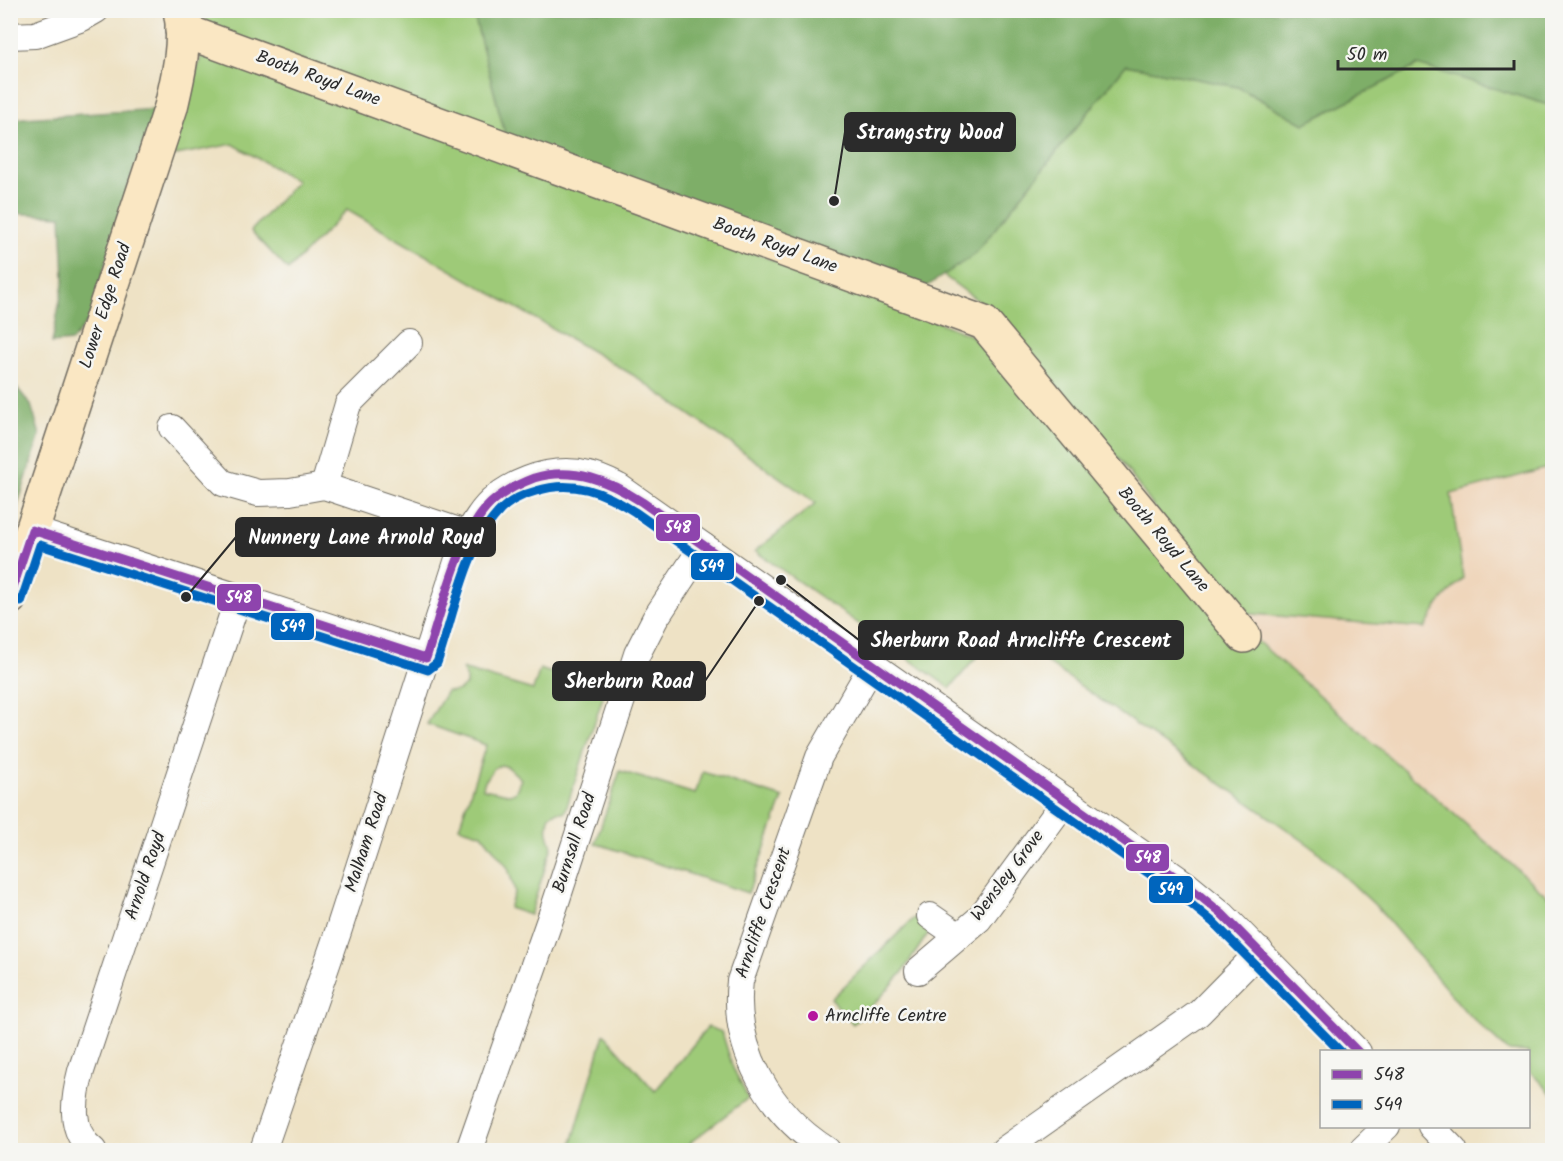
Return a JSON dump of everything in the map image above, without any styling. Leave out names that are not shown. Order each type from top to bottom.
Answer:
[{"type":"street","points":[[10,36],[35,35],[82,18],[96,10]]},
{"type":"street","name":"Lower Edge Road","points":[[10,598],[171,107],[178,75],[181,20]]},
{"type":"street","name":"Booth Royd Lane","points":[[181,20],[984,323],[1244,636]]},
{"type":"street","points":[[324,486],[348,404],[408,343]]},
{"type":"street","points":[[172,428],[223,483],[258,493],[290,492],[324,486],[468,534]]},
{"type":"street","name":"Malham Road","points":[[263,1150],[338,932],[468,534],[493,499],[527,479],[554,473],[588,474],[619,487],[1188,886],[1222,914],[1260,951],[1356,1050]]},
{"type":"street","points":[[32,530],[426,658]]},
{"type":"street","name":"Burnsall Road","points":[[469,1150],[548,925],[638,654],[655,619],[703,546]]},
{"type":"street","name":"Arnold Royd","points":[[93,1150],[76,1128],[75,1093],[238,598]]},
{"type":"street","name":"Arncliffe Crescent","points":[[827,1150],[815,1143],[767,1093],[745,1045],[740,1024],[738,995],[740,981],[819,757],[873,664]]},
{"type":"street","name":"Wensley Grove","points":[[918,971],[979,919],[1066,800]]},
{"type":"street","points":[[930,916],[958,936]]},
{"type":"street","points":[[1004,1150],[1199,1014],[1260,951]]},
{"type":"street","points":[[1362,1150],[1385,1128]]},
{"type":"street","points":[[1433,1128],[1454,1150]]},
{"type":"shaded area","points":[[1552,467],[1552,900],[1255,639],[1229,612],[1424,628],[1439,604],[1463,578],[1451,494]]},
{"type":"green space","points":[[202,11],[473,11],[507,141],[208,24]]},
{"type":"green space","points":[[473,11],[1552,11],[1552,106],[1418,65],[1304,124],[1238,87],[1126,65],[975,254],[911,297],[509,149]]},
{"type":"green space","points":[[208,48],[981,340],[1255,639],[1552,900],[1552,1094],[1530,1072],[1530,1050],[1507,1050],[1466,1012],[1376,906],[1315,849],[1000,630],[950,688],[755,551],[816,503],[633,375],[347,210],[288,270],[251,231],[297,181],[233,144],[171,156],[201,56]]},
{"type":"green space","points":[[1126,65],[1238,87],[1304,124],[1418,65],[1552,106],[1552,467],[1451,494],[1463,578],[1439,604],[1425,628],[1229,612],[1123,464],[992,311],[943,275],[975,254]]},
{"type":"green space","points":[[157,109],[123,200],[91,317],[72,341],[52,343],[64,279],[61,216],[11,213],[10,119]]},
{"type":"green space","points":[[18,389],[31,405],[40,435],[11,526],[11,413]]},
{"type":"green space","points":[[462,669],[533,690],[540,669],[605,691],[565,812],[550,815],[548,831],[552,846],[530,915],[509,908],[515,891],[508,868],[482,834],[459,827],[486,745],[427,724],[447,691],[459,690],[466,685],[466,676]],"holes":[[[501,765],[508,767],[521,779],[515,793],[508,794],[483,789],[484,783],[494,768]]]},
{"type":"green space","points":[[620,771],[695,794],[703,772],[783,798],[748,893],[595,843]]},
{"type":"green space","points":[[914,918],[920,918],[929,926],[929,932],[902,973],[853,1024],[831,999]]},
{"type":"green space","points":[[708,1027],[722,1032],[733,1068],[748,1098],[692,1141],[686,1150],[570,1150],[604,1034],[655,1091]]},
{"type":"transit line","name":"548","points":[[10,596],[32,530],[426,658],[460,554],[479,517],[491,503],[517,485],[549,475],[577,475],[604,482],[642,502],[1188,886],[1222,914],[1356,1050]]},
{"type":"transit line","name":"549","points":[[21,602],[40,545],[428,670],[437,663],[461,585],[476,546],[501,510],[520,497],[550,488],[575,487],[600,493],[635,512],[1181,896],[1214,923],[1339,1050]]},
{"type":"place","name":"Strangstry Wood","points":[[834,201]]},
{"type":"place","name":"Sherburn Road Arncliffe Crescent","points":[[781,580]]},
{"type":"place","name":"Nunnery Lane Arnold Royd","points":[[186,597]]},
{"type":"place","name":"Sherburn Road","points":[[759,601]]},
{"type":"place","name":"Arncliffe Centre","points":[[813,1016]]}]
